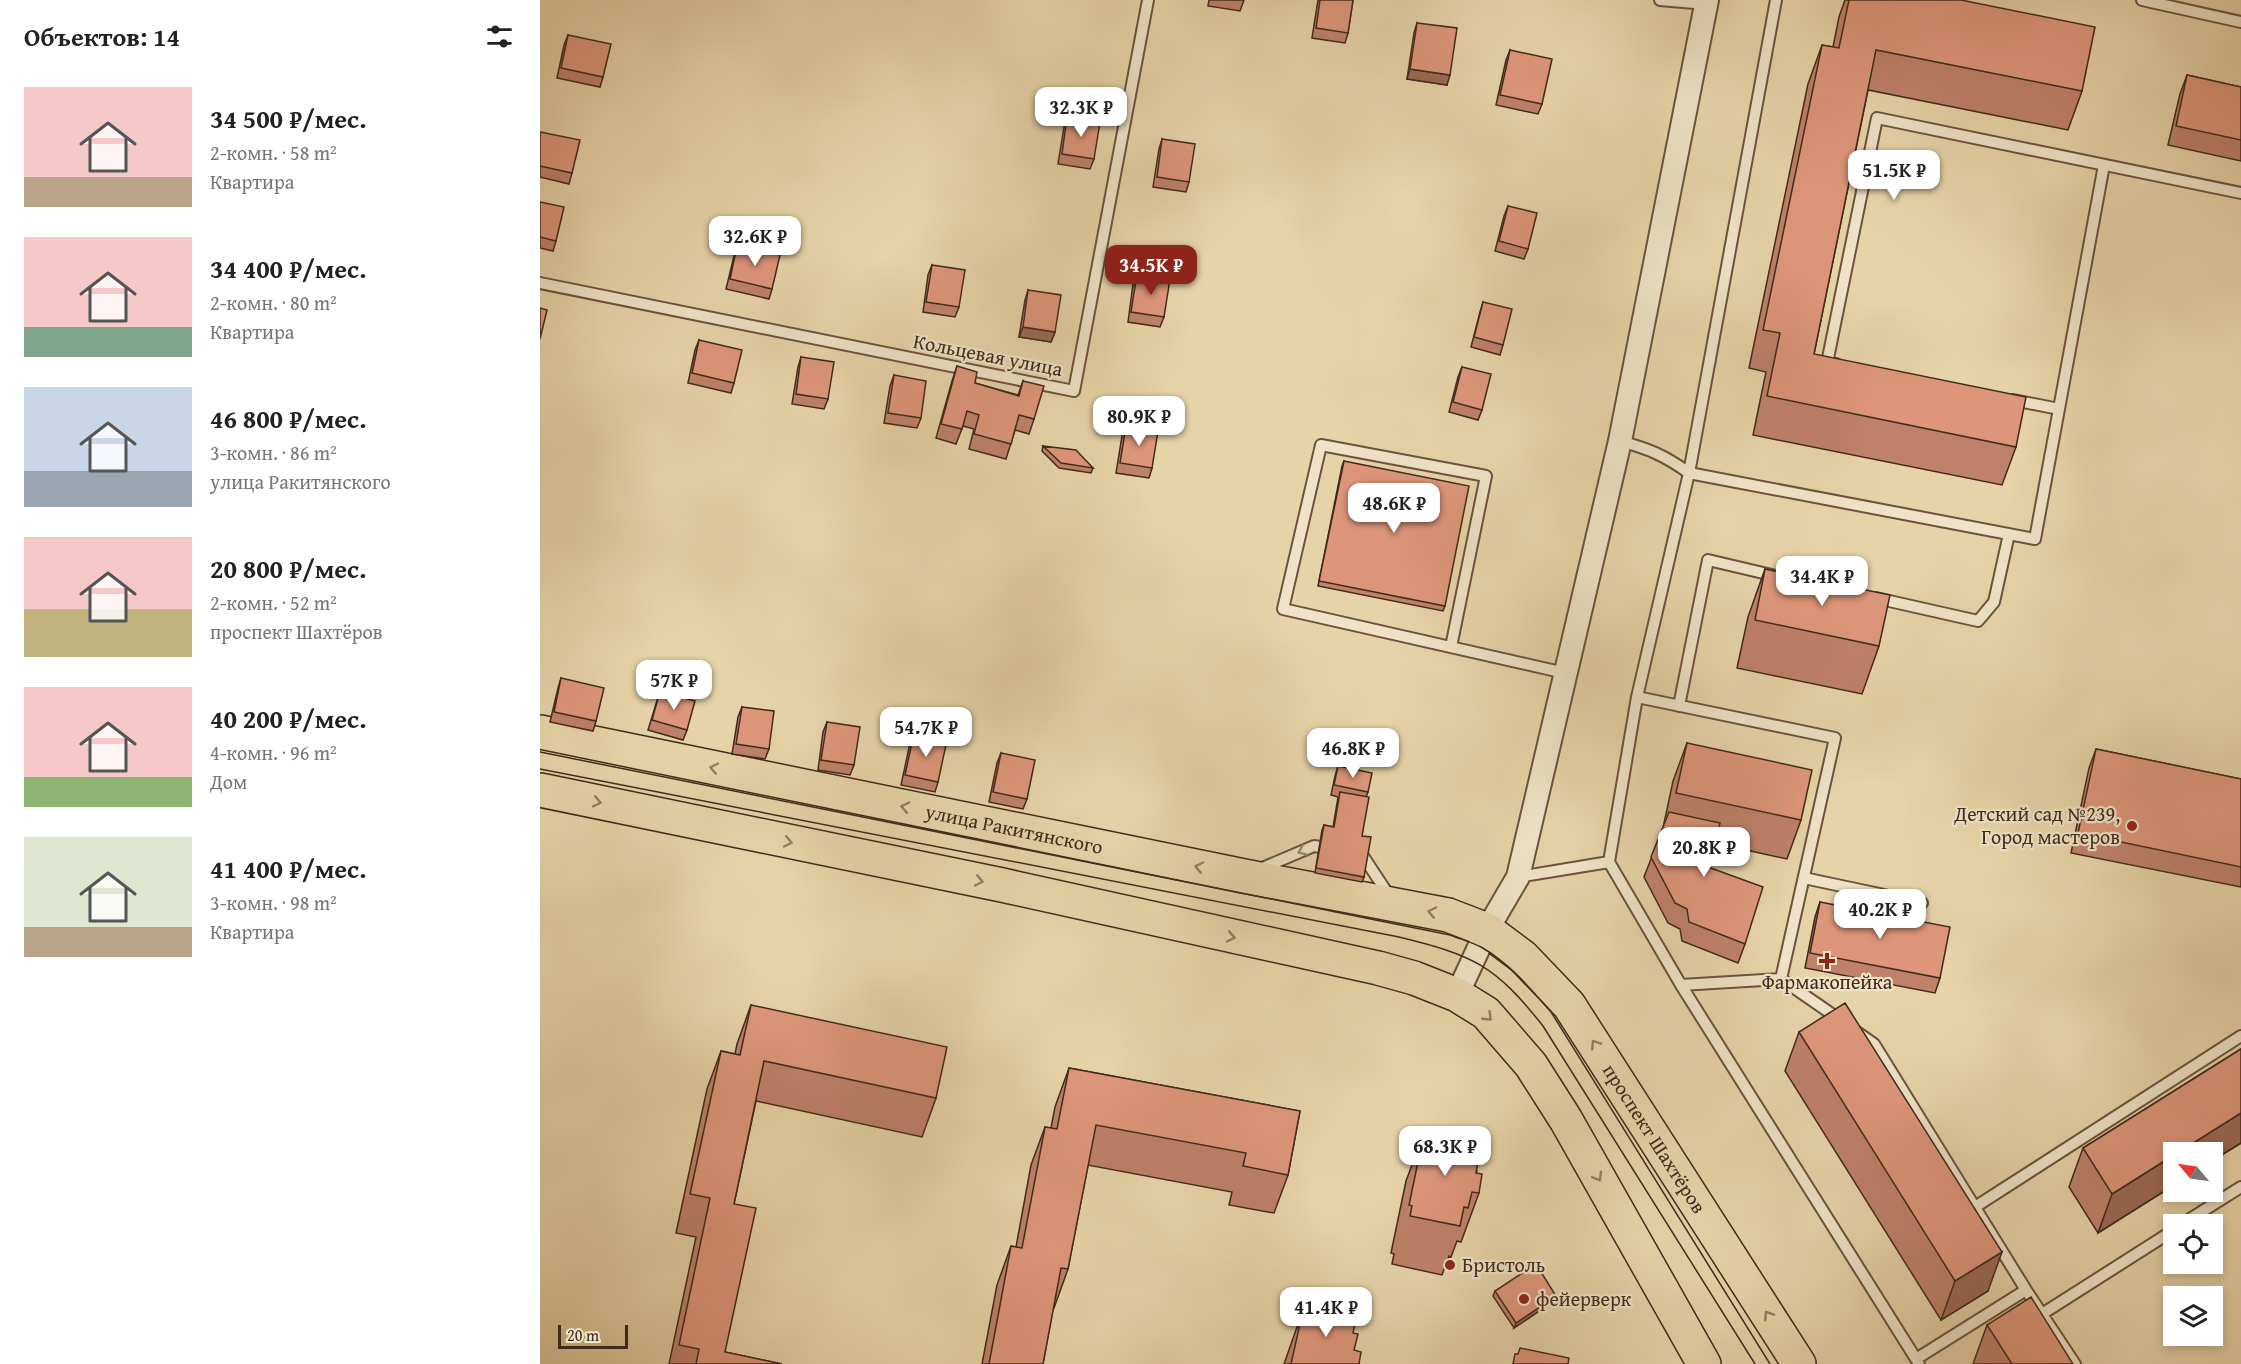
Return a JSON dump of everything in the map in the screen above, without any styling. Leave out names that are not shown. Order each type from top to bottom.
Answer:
[{"type":"main road","name":"улица Ракитянского","points":[[540,732],[1244,876],[1448,915],[1487,930]]},
{"type":"main road","points":[[540,790],[991,883],[1378,968],[1414,978],[1457,995],[1486,1013],[1531,1065],[1566,1120],[1704,1364]]},
{"type":"main road","name":"проспект Шахтёров","points":[[1487,930],[1523,957],[1569,1005],[1799,1364]]},
{"type":"street","points":[[1457,995],[1487,930],[1518,877],[1620,441],[1706,2]]},
{"type":"lane","name":"Кольцевая улица","points":[[540,283],[1074,391],[1148,0]]},
{"type":"lane","points":[[1660,0],[1706,2]]},
{"type":"lane","points":[[1776,0],[1689,473],[1637,697],[1609,862],[1681,985],[1917,1361],[2026,1290]]},
{"type":"lane","points":[[2142,0],[2241,22]]},
{"type":"lane","points":[[1850,367],[1827,363],[1877,118],[2241,193]]},
{"type":"lane","points":[[1620,441],[1652,450],[1689,473],[2035,539],[2104,165]]},
{"type":"lane","points":[[2001,397],[2059,409]]},
{"type":"lane","points":[[1451,647],[1486,476],[1321,445],[1283,609],[1565,674]]},
{"type":"lane","points":[[1863,595],[1978,621],[1995,602],[2009,534]]},
{"type":"lane","points":[[1679,706],[1708,560],[1784,577]]},
{"type":"lane","points":[[1637,697],[1835,738],[1781,979]]},
{"type":"lane","points":[[1244,876],[1314,846],[1363,856],[1395,904]]},
{"type":"lane","points":[[1518,877],[1609,862]]},
{"type":"lane","points":[[1803,878],[1922,903]]},
{"type":"lane","points":[[1681,985],[1781,979],[1874,1044],[2026,1290],[2075,1364]]},
{"type":"lane","points":[[1975,1207],[2241,1036]]},
{"type":"lane","points":[[2198,1214],[2241,1187]]},
{"type":"lane","points":[[2042,1314],[2163,1237]]},
{"type":"building","points":[[1320,0],[1353,0],[1348,33],[1316,28]]},
{"type":"building","points":[[1849,0],[1961,0],[2095,27],[2082,91],[1876,50],[1814,354],[2026,397],[2016,447],[1767,396],[1780,333],[1763,330],[1822,45],[1839,48]]},
{"type":"building","points":[[1417,23],[1457,28],[1450,75],[1410,69]]},
{"type":"building","points":[[568,35],[611,44],[603,77],[561,68]]},
{"type":"building","points":[[1510,50],[1552,59],[1542,104],[1500,95]]},
{"type":"building","points":[[2187,75],[2241,87],[2241,140],[2176,126]]},
{"type":"building","points":[[1067,117],[1100,122],[1094,159],[1062,154]]},
{"type":"building","points":[[540,132],[580,140],[572,173],[540,166]]},
{"type":"building","points":[[1162,139],[1195,144],[1189,182],[1157,177]]},
{"type":"building","points":[[540,202],[564,207],[556,241],[540,237]]},
{"type":"building","points":[[1508,206],[1537,213],[1528,249],[1499,241]]},
{"type":"building","points":[[737,246],[780,255],[772,289],[730,279]]},
{"type":"building","points":[[932,265],[965,270],[959,307],[926,302]]},
{"type":"building","points":[[1137,274],[1170,279],[1164,317],[1131,312]]},
{"type":"building","points":[[1028,290],[1061,295],[1055,332],[1023,327]]},
{"type":"building","points":[[1483,302],[1512,309],[1503,345],[1474,337]]},
{"type":"building","points":[[540,308],[547,310],[540,339]]},
{"type":"building","points":[[699,340],[742,350],[734,383],[692,373]]},
{"type":"building","points":[[801,357],[834,362],[828,399],[796,394]]},
{"type":"building","points":[[957,366],[977,372],[975,383],[1019,396],[1023,381],[1044,386],[1034,419],[1019,415],[1011,444],[974,434],[979,415],[967,411],[962,429],[941,424]]},
{"type":"building","points":[[1462,367],[1491,374],[1482,410],[1453,402]]},
{"type":"building","points":[[894,375],[926,381],[921,418],[888,413]]},
{"type":"building","points":[[1126,426],[1158,431],[1152,468],[1120,463]]},
{"type":"building","points":[[1043,446],[1076,450],[1093,468],[1061,463]]},
{"type":"building","points":[[1344,461],[1469,486],[1445,606],[1319,581]]},
{"type":"building","points":[[1765,569],[1890,595],[1879,646],[1755,620]]},
{"type":"building","points":[[561,678],[604,688],[596,721],[554,712]]},
{"type":"building","points":[[660,691],[695,701],[687,730],[652,720]]},
{"type":"building","points":[[742,707],[774,711],[769,749],[736,744]]},
{"type":"building","points":[[827,722],[860,727],[854,765],[821,760]]},
{"type":"building","points":[[914,733],[947,740],[938,782],[905,775]]},
{"type":"building","points":[[1687,743],[1812,770],[1801,820],[1676,793]]},
{"type":"building","points":[[2096,749],[2241,779],[2241,867],[2078,833]]},
{"type":"building","points":[[1001,753],[1035,760],[1027,799],[993,792]]},
{"type":"building","points":[[1338,766],[1372,773],[1368,792],[1334,785]]},
{"type":"building","points":[[1340,792],[1369,797],[1362,836],[1371,837],[1364,877],[1316,868],[1324,825],[1334,827]]},
{"type":"building","points":[[1669,812],[1720,823],[1708,867],[1763,887],[1745,944],[1689,922],[1687,909],[1675,903],[1651,857]]},
{"type":"building","points":[[1820,902],[1950,927],[1940,978],[1810,953]]},
{"type":"building","points":[[1845,1003],[2002,1252],[1955,1281],[1799,1032]]},
{"type":"building","points":[[751,1005],[947,1047],[936,1098],[764,1061],[734,1204],[756,1208],[725,1352],[782,1364],[696,1364],[699,1349],[679,1345],[710,1198],[690,1194],[721,1051],[740,1055]]},
{"type":"building","points":[[2241,1049],[2241,1113],[2195,1142],[2163,1142],[2163,1162],[2112,1194],[2083,1148]]},
{"type":"building","points":[[1069,1068],[1300,1111],[1288,1175],[1243,1166],[1246,1153],[1096,1125],[1068,1269],[1061,1268],[1043,1364],[989,1364],[1011,1246],[1022,1248],[1045,1127],[1057,1129]]},
{"type":"building","points":[[1428,1127],[1478,1137],[1475,1156],[1479,1157],[1476,1173],[1482,1174],[1479,1193],[1472,1192],[1468,1208],[1464,1207],[1460,1226],[1410,1216],[1412,1206],[1409,1205],[1424,1133],[1427,1134]]},
{"type":"building","name":"фейерверк","points":[[1536,1264],[1556,1296],[1516,1323],[1495,1291]]},
{"type":"building","points":[[2031,1297],[2073,1364],[2012,1364],[1987,1325]]},
{"type":"building","points":[[1307,1304],[1357,1314],[1353,1333],[1358,1334],[1354,1350],[1361,1352],[1359,1364],[1291,1364],[1303,1310],[1306,1311]]},
{"type":"building","points":[[1520,1348],[1569,1358],[1568,1364],[1513,1364],[1515,1354],[1518,1354]]},
{"type":"tram line","points":[[540,752],[1450,935],[1481,947],[1510,968],[1551,1012],[1770,1364]]},
{"type":"tram line","points":[[540,769],[1399,937],[1446,950],[1481,965],[1511,989],[1543,1026],[1755,1364]]},
{"type":"place","name":"Детский сад №239, Город мастеров","points":[[2132,826]]},
{"type":"place","name":"Фармакопейка","points":[[1827,961]]},
{"type":"place","name":"Бристоль","points":[[1450,1265]]},
{"type":"place","name":"фейерверк","points":[[1524,1299]]}]
